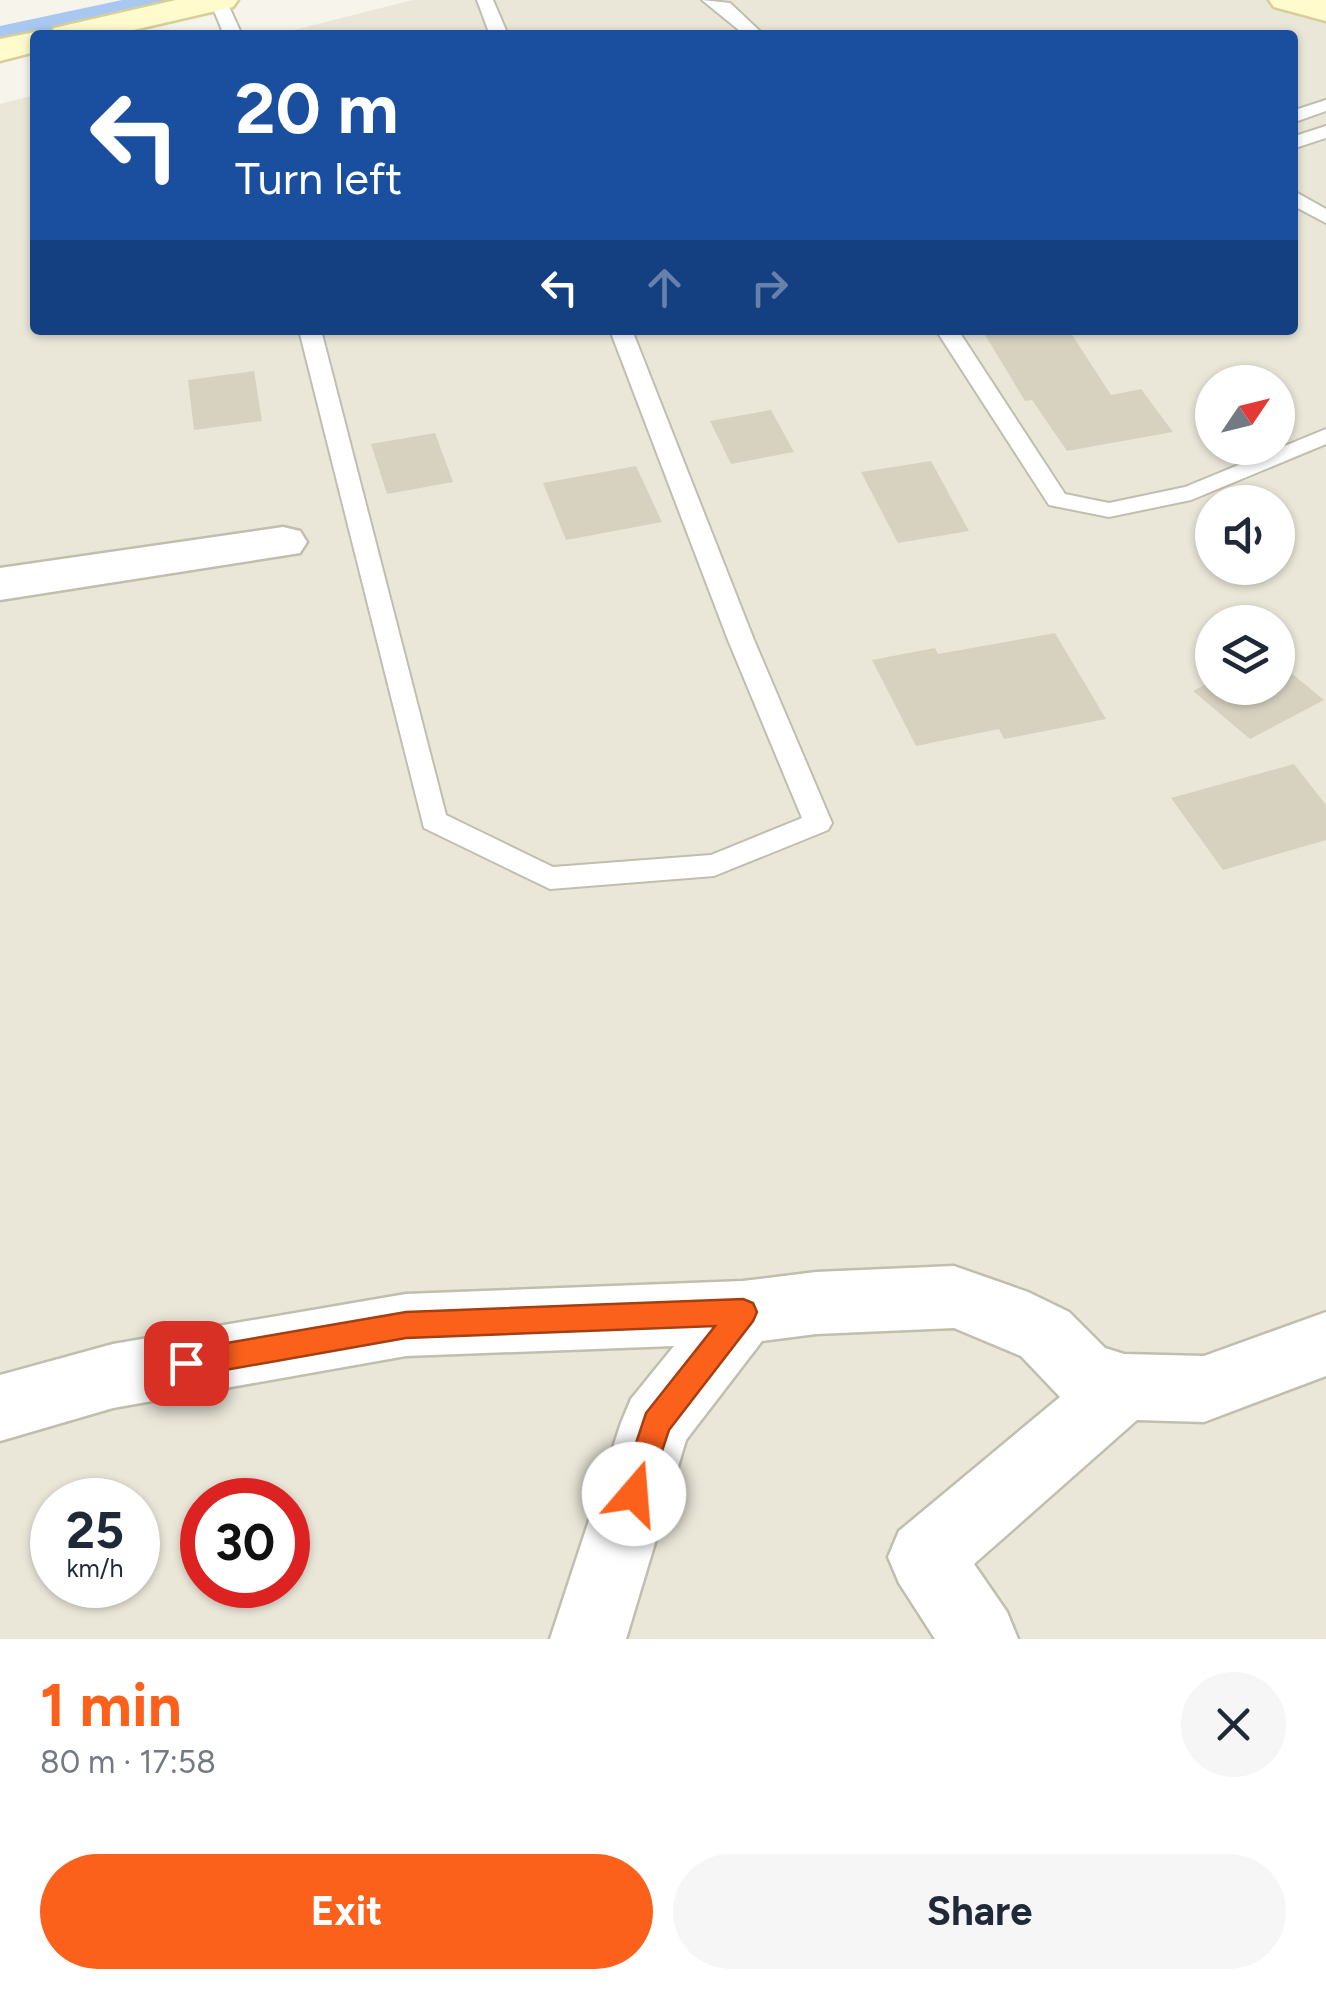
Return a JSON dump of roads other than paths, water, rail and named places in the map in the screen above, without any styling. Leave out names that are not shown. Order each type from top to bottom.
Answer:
[{"type":"street","points":[[88,30],[220,0]]},
{"type":"street","points":[[1286,0],[1326,11]]},
{"type":"street","points":[[0,50],[30,43]]},
{"type":"street","points":[[0,584],[283,542]]},
{"type":"street","points":[[0,1408],[113,1376],[406,1325],[743,1312],[816,1303],[954,1297],[1004,1314],[1045,1334],[1082,1373],[1124,1387],[1204,1388],[1326,1344]]},
{"type":"street","points":[[588,1639],[656,1423],[743,1312]]},
{"type":"street","points":[[980,1639],[924,1557],[1124,1387]]},
{"type":"lane","points":[[220,0],[232,30]]},
{"type":"lane","points":[[485,0],[498,30]]},
{"type":"lane","points":[[710,0],[724,7],[749,30]]},
{"type":"lane","points":[[1298,116],[1326,105]]},
{"type":"lane","points":[[1298,141],[1326,132]]},
{"type":"lane","points":[[1298,200],[1326,217]]},
{"type":"lane","points":[[311,335],[434,821],[550,878],[714,865],[818,823],[740,640],[623,335]]},
{"type":"lane","points":[[950,335],[1057,500],[1109,510],[1191,493],[1326,436]]},
{"type":"waterway","points":[[0,36],[168,0]]}]
